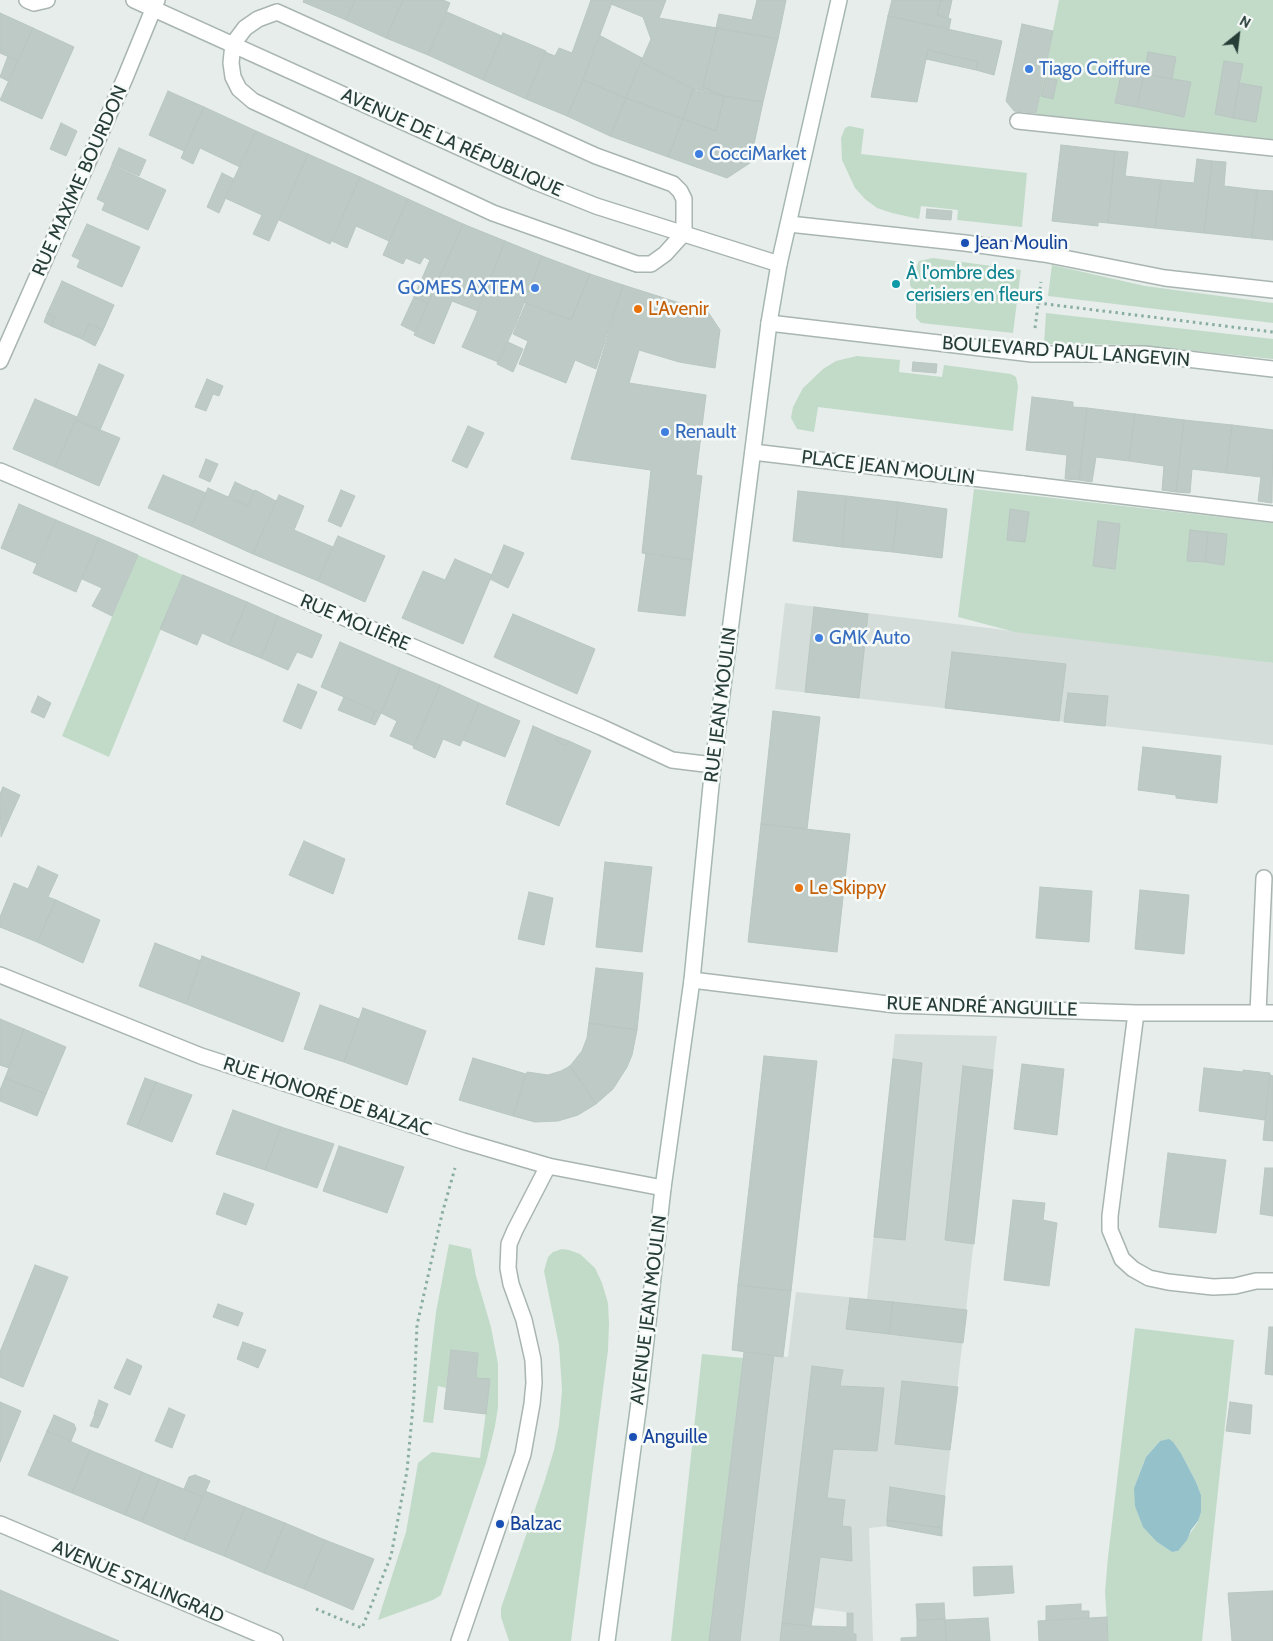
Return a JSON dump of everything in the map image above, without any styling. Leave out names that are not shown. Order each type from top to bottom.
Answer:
[{"type":"street","points":[[27,0],[34,3],[47,0]]},
{"type":"street","name":"AVENUE DE LA RÉPUBLIQUE","points":[[134,0],[155,4],[233,44],[536,182],[596,206],[780,264]]},
{"type":"street","name":"RUE JEAN MOULIN","points":[[663,1188],[692,980],[713,765],[769,323],[780,264],[839,0]]},
{"type":"street","name":"RUE MAXIME BOURDON","points":[[0,361],[125,78],[155,4]]},
{"type":"street","points":[[277,12],[596,156],[673,184],[680,191],[684,200],[684,233],[665,254],[650,264],[637,264],[493,212],[253,101],[240,89],[233,77],[231,63],[233,44],[245,28],[258,19],[277,12]]},
{"type":"street","points":[[1018,121],[1273,148]]},
{"type":"street","points":[[789,224],[1035,252],[1165,278],[1273,290]]},
{"type":"street","name":"BOULEVARD PAUL LANGEVIN","points":[[769,323],[1032,354],[1144,354],[1273,369]]},
{"type":"street","name":"PLACE JEAN MOULIN","points":[[752,452],[1273,514]]},
{"type":"street","name":"RUE MOLIÈRE","points":[[0,471],[601,727],[672,760],[713,765]]},
{"type":"street","points":[[1264,878],[1266,1013]]},
{"type":"street","name":"RUE HONORÉ DE BALZAC","points":[[0,975],[201,1056],[463,1141],[548,1166],[663,1188]]},
{"type":"street","name":"RUE ANDRÉ ANGUILLE","points":[[692,980],[896,1005],[1136,1012],[1266,1013]]},
{"type":"street","points":[[1136,1012],[1110,1216],[1110,1230],[1118,1253],[1133,1269],[1148,1278],[1168,1282],[1213,1287],[1235,1286],[1256,1281],[1273,1281]]},
{"type":"street","points":[[459,1641],[500,1524],[529,1430],[534,1383],[533,1360],[524,1320],[511,1284],[508,1257],[509,1244],[515,1230],[548,1166]]},
{"type":"street","name":"AVENUE JEAN MOULIN","points":[[607,1641],[638,1403],[663,1188]]},
{"type":"street","name":"AVENUE STALINGRAD","points":[[0,1524],[275,1641]]},
{"type":"path","points":[[1038,303],[1273,332]]},
{"type":"path","points":[[316,1610],[362,1628],[391,1556],[407,1471],[414,1396],[417,1325],[442,1214],[463,1141]]},
{"type":"shaded area","points":[[785,603],[1273,663],[1273,745],[775,689]]},
{"type":"shaded area","points":[[895,1034],[997,1036],[942,1522],[942,1536],[887,1526],[869,1528],[873,1641],[856,1641],[856,1634],[853,1634],[853,1613],[815,1608],[811,1626],[780,1641],[709,1641],[744,1352],[788,1357],[796,1292],[867,1299]]},
{"type":"green space","points":[[1059,0],[1273,0],[1273,140],[1036,115]]},
{"type":"green space","points":[[849,126],[864,129],[861,154],[1027,173],[1022,227],[957,220],[958,210],[921,206],[919,219],[877,208],[855,188],[842,160],[841,138],[845,128]]},
{"type":"green space","points":[[933,258],[1021,270],[1013,333],[921,323],[916,318],[916,296],[910,285],[910,276],[916,269],[919,261]]},
{"type":"green space","points":[[1052,265],[1145,286],[1273,303],[1273,323],[1048,296]]},
{"type":"green space","points":[[1046,313],[1273,339],[1273,359],[1138,345],[1044,344]]},
{"type":"green space","points":[[857,356],[900,360],[899,372],[942,377],[944,365],[1011,374],[1016,377],[1018,386],[1013,431],[818,407],[814,432],[797,429],[791,418],[793,407],[803,388],[823,369],[836,361]]},
{"type":"green space","points":[[974,489],[1273,523],[1273,663],[1015,632],[958,617]]},
{"type":"green space","points":[[138,555],[183,575],[109,757],[62,736]]},
{"type":"green space","points":[[449,1244],[471,1249],[476,1276],[491,1327],[498,1364],[498,1407],[495,1426],[486,1463],[441,1595],[433,1600],[378,1620],[406,1532],[418,1463],[432,1452],[480,1458],[490,1380],[476,1378],[478,1353],[451,1350],[446,1388],[438,1386],[433,1423],[423,1422],[436,1312]]},
{"type":"green space","points":[[562,1249],[580,1254],[595,1268],[608,1303],[609,1324],[608,1350],[571,1641],[509,1641],[501,1617],[501,1608],[544,1483],[559,1425],[562,1390],[559,1345],[544,1271],[548,1257],[553,1252]]},
{"type":"green space","points":[[1135,1328],[1234,1340],[1202,1641],[1108,1641],[1105,1592]],"holes":[[[1160,1441],[1182,1455],[1201,1495],[1198,1522],[1178,1551],[1172,1552],[1157,1542],[1134,1488],[1146,1457]]]},
{"type":"green space","points":[[702,1354],[743,1358],[709,1641],[671,1641]]},
{"type":"water","points":[[1169,1439],[1182,1455],[1201,1495],[1201,1512],[1198,1521],[1178,1551],[1172,1552],[1157,1542],[1143,1527],[1135,1506],[1134,1488],[1146,1457],[1160,1441]]},
{"type":"building","points":[[304,0],[355,0],[346,20],[303,2]]},
{"type":"building","points":[[355,0],[403,0],[386,38],[346,20]]},
{"type":"building","points":[[403,0],[443,0],[450,3],[428,55],[386,38]]},
{"type":"building","points":[[591,0],[613,0],[583,80],[567,116],[526,99],[545,52],[555,56],[559,48],[572,53]]},
{"type":"building","points":[[613,0],[666,0],[659,18],[717,28],[703,87],[724,96],[696,91],[641,62],[651,39],[643,17],[611,4]]},
{"type":"building","points":[[757,0],[786,0],[778,39],[716,28],[719,14],[752,20]]},
{"type":"building","points":[[892,0],[941,0],[937,15],[951,19],[949,29],[888,16]]},
{"type":"building","points":[[941,0],[952,0],[948,18],[937,15]]},
{"type":"building","points":[[447,12],[502,36],[483,80],[428,55]]},
{"type":"building","points":[[0,13],[33,28],[18,61],[0,53]]},
{"type":"building","points":[[888,16],[1002,41],[994,75],[976,70],[978,62],[928,50],[917,102],[871,97]]},
{"type":"building","points":[[1022,24],[1053,31],[1036,113],[1014,111],[1006,101]]},
{"type":"building","points":[[33,28],[74,47],[42,119],[0,100]]},
{"type":"building","points":[[717,28],[778,39],[763,102],[724,96],[703,87]]},
{"type":"building","points":[[503,33],[546,51],[526,99],[483,80]]},
{"type":"building","points":[[599,35],[642,58],[626,98],[583,80]]},
{"type":"building","points":[[928,50],[978,62],[976,70],[926,59]]},
{"type":"building","points":[[1148,52],[1176,57],[1172,79],[1144,74]]},
{"type":"building","points":[[8,56],[18,61],[8,81],[0,77]]},
{"type":"building","points":[[1224,61],[1243,64],[1233,118],[1215,114]]},
{"type":"building","points":[[641,62],[693,89],[683,119],[626,98]]},
{"type":"building","points":[[1122,70],[1144,74],[1137,107],[1115,103]]},
{"type":"building","points":[[1144,74],[1191,82],[1184,117],[1137,107]]},
{"type":"building","points":[[1045,78],[1057,80],[1053,99],[1041,96]]},
{"type":"building","points":[[583,80],[626,98],[610,136],[567,116]]},
{"type":"building","points":[[1239,83],[1262,87],[1256,122],[1233,118]]},
{"type":"building","points":[[693,89],[724,96],[716,131],[683,119]]},
{"type":"building","points":[[168,91],[204,107],[184,151],[149,135]]},
{"type":"building","points":[[724,96],[763,102],[750,163],[727,178],[668,157],[683,119],[716,131]]},
{"type":"building","points":[[626,98],[683,119],[668,157],[610,136]]},
{"type":"building","points":[[204,107],[256,131],[240,167],[200,148],[193,164],[181,158]]},
{"type":"building","points":[[61,123],[77,131],[66,156],[50,149]]},
{"type":"building","points":[[256,131],[308,154],[269,241],[253,234],[262,215],[225,198]]},
{"type":"building","points":[[1061,145],[1115,151],[1108,223],[1098,222],[1098,226],[1052,221]]},
{"type":"building","points":[[119,148],[146,160],[139,176],[112,164]]},
{"type":"building","points":[[1115,151],[1128,152],[1125,176],[1161,180],[1155,228],[1108,223]]},
{"type":"building","points":[[308,154],[360,177],[330,244],[279,220]]},
{"type":"building","points":[[1197,159],[1212,161],[1204,233],[1155,228],[1161,180],[1194,183]]},
{"type":"building","points":[[1212,161],[1226,162],[1224,186],[1257,190],[1252,238],[1204,233]]},
{"type":"building","points":[[112,165],[166,190],[148,230],[102,210],[105,203],[97,199]]},
{"type":"building","points":[[222,173],[234,179],[219,213],[207,207]]},
{"type":"building","points":[[360,177],[408,199],[389,241],[356,226],[347,248],[332,241]]},
{"type":"building","points":[[1257,190],[1273,191],[1273,240],[1252,238]]},
{"type":"building","points":[[408,199],[463,224],[428,303],[414,297],[430,260],[424,257],[420,264],[406,258],[403,264],[383,255]]},
{"type":"building","points":[[927,209],[952,211],[951,220],[926,218]]},
{"type":"building","points":[[87,224],[140,247],[122,287],[77,267],[80,260],[72,256]]},
{"type":"building","points":[[463,224],[505,241],[478,311],[452,301],[434,344],[414,335]]},
{"type":"building","points":[[505,241],[542,256],[516,324],[498,362],[462,347]]},
{"type":"building","points":[[542,256],[590,274],[571,320],[524,302]]},
{"type":"building","points":[[590,274],[623,285],[596,369],[575,360],[566,383],[519,364],[528,341],[513,334],[526,303],[571,320]]},
{"type":"building","points":[[62,281],[114,305],[103,330],[89,324],[82,339],[51,326],[55,317],[47,314]]},
{"type":"building","points":[[623,285],[708,312],[720,330],[715,368],[679,362],[639,350],[629,383],[706,395],[696,475],[702,476],[692,560],[642,553],[651,470],[571,459]]},
{"type":"building","points":[[414,297],[428,303],[415,332],[401,325]]},
{"type":"building","points":[[47,314],[55,317],[51,326],[44,322]]},
{"type":"building","points":[[89,324],[103,330],[95,346],[82,339]]},
{"type":"building","points":[[508,342],[523,349],[513,372],[497,364]]},
{"type":"building","points":[[913,362],[937,364],[936,373],[912,371]]},
{"type":"building","points":[[99,364],[124,375],[100,430],[76,420]]},
{"type":"building","points":[[207,379],[223,386],[219,396],[213,394],[206,411],[195,407]]},
{"type":"building","points":[[1032,397],[1073,402],[1073,407],[1087,408],[1079,480],[1065,479],[1067,455],[1026,450]]},
{"type":"building","points":[[35,399],[77,417],[55,467],[13,449]]},
{"type":"building","points":[[1087,408],[1135,414],[1129,461],[1096,457],[1092,482],[1079,480]]},
{"type":"building","points":[[1135,414],[1184,420],[1176,492],[1162,490],[1164,466],[1129,461]]},
{"type":"building","points":[[76,420],[120,438],[99,486],[55,467]]},
{"type":"building","points":[[1184,420],[1232,425],[1226,473],[1192,469],[1190,493],[1176,492]]},
{"type":"building","points":[[1232,425],[1273,430],[1272,503],[1258,501],[1261,477],[1226,473]]},
{"type":"building","points":[[468,426],[484,433],[467,468],[452,461]]},
{"type":"building","points":[[206,459],[218,464],[210,482],[199,477]]},
{"type":"building","points":[[163,475],[206,493],[191,526],[148,508]]},
{"type":"building","points":[[235,482],[254,491],[248,506],[228,498]]},
{"type":"building","points":[[208,488],[248,506],[255,490],[276,501],[253,554],[191,526]]},
{"type":"building","points":[[341,490],[355,496],[341,527],[328,521]]},
{"type":"building","points":[[798,491],[846,496],[842,547],[793,541]]},
{"type":"building","points":[[279,495],[304,506],[294,530],[333,547],[318,581],[253,554]]},
{"type":"building","points":[[846,496],[898,502],[893,552],[842,547]]},
{"type":"building","points":[[898,502],[947,509],[942,558],[893,552]]},
{"type":"building","points":[[19,504],[56,520],[38,564],[1,548]]},
{"type":"building","points":[[1010,509],[1029,512],[1025,542],[1007,540]]},
{"type":"building","points":[[56,520],[99,538],[76,592],[33,573]]},
{"type":"building","points":[[1098,521],[1120,524],[1115,569],[1093,566]]},
{"type":"building","points":[[1190,530],[1208,532],[1205,562],[1187,561]]},
{"type":"building","points":[[1208,532],[1227,534],[1224,565],[1205,562]]},
{"type":"building","points":[[338,536],[385,556],[365,602],[318,581]]},
{"type":"building","points":[[99,538],[138,555],[112,616],[92,606],[102,588],[82,579]]},
{"type":"building","points":[[504,545],[524,553],[508,588],[490,579]]},
{"type":"building","points":[[646,553],[692,560],[685,616],[638,611]]},
{"type":"building","points":[[455,559],[492,575],[463,644],[402,618],[423,571],[445,580]]},
{"type":"building","points":[[183,575],[247,602],[229,645],[202,633],[197,645],[160,629]]},
{"type":"building","points":[[247,602],[278,616],[261,658],[229,645]]},
{"type":"building","points":[[814,607],[868,614],[859,698],[805,692]]},
{"type":"building","points":[[513,614],[595,649],[577,694],[494,657]]},
{"type":"building","points":[[278,616],[322,635],[312,658],[297,652],[288,670],[261,658]]},
{"type":"building","points":[[340,642],[400,668],[381,713],[321,687]]},
{"type":"building","points":[[952,652],[1066,664],[1059,721],[945,708]]},
{"type":"building","points":[[400,668],[440,685],[414,746],[390,736],[397,721],[381,713]]},
{"type":"building","points":[[298,684],[317,692],[301,729],[283,721]]},
{"type":"building","points":[[440,685],[479,703],[460,746],[443,739],[435,758],[413,748]]},
{"type":"building","points":[[1068,693],[1108,696],[1105,726],[1064,722]]},
{"type":"building","points":[[38,696],[51,703],[44,718],[31,712]]},
{"type":"building","points":[[344,697],[375,711],[370,723],[338,710]]},
{"type":"building","points":[[479,703],[520,721],[505,757],[463,740]]},
{"type":"building","points":[[375,711],[381,713],[375,725],[370,723]]},
{"type":"building","points":[[773,711],[820,717],[807,829],[761,824]]},
{"type":"building","points":[[533,726],[558,737],[556,741],[566,746],[569,741],[591,751],[559,826],[506,804]]},
{"type":"building","points":[[558,737],[569,741],[566,746],[556,741]]},
{"type":"building","points":[[1143,747],[1221,756],[1217,803],[1176,798],[1176,795],[1138,790]]},
{"type":"building","points":[[3,787],[20,795],[1,837],[0,794]]},
{"type":"building","name":"Le Skippy","points":[[761,824],[850,834],[837,952],[748,942]]},
{"type":"building","points":[[304,841],[345,859],[333,894],[289,875]]},
{"type":"building","points":[[605,862],[652,867],[642,952],[596,947]]},
{"type":"building","points":[[38,866],[58,875],[48,897],[56,900],[37,942],[0,927],[0,917],[14,883],[28,889]]},
{"type":"building","points":[[1040,887],[1092,891],[1089,942],[1036,938]]},
{"type":"building","points":[[1140,890],[1189,895],[1184,954],[1135,949]]},
{"type":"building","points":[[529,892],[553,898],[544,945],[518,939]]},
{"type":"building","points":[[56,900],[100,920],[83,963],[37,942]]},
{"type":"building","points":[[155,943],[201,961],[186,1004],[139,986]]},
{"type":"building","points":[[202,956],[300,993],[283,1042],[186,1004]]},
{"type":"building","points":[[596,968],[643,973],[637,1030],[589,1023]]},
{"type":"building","points":[[320,1005],[359,1019],[344,1062],[304,1049]]},
{"type":"building","points":[[363,1008],[426,1031],[407,1085],[344,1062]]},
{"type":"building","points":[[0,1019],[24,1029],[9,1068],[0,1065]]},
{"type":"building","points":[[589,1023],[637,1030],[632,1055],[627,1067],[613,1089],[596,1104],[570,1066],[582,1051],[587,1038]]},
{"type":"building","points":[[24,1029],[66,1047],[46,1094],[5,1078]]},
{"type":"building","points":[[764,1056],[817,1061],[791,1291],[738,1285]]},
{"type":"building","points":[[473,1058],[526,1074],[513,1116],[459,1100]]},
{"type":"building","points":[[893,1059],[922,1063],[905,1240],[874,1237]]},
{"type":"building","points":[[1022,1064],[1064,1069],[1057,1135],[1014,1129]]},
{"type":"building","points":[[570,1066],[596,1104],[578,1115],[558,1121],[535,1122],[513,1116],[527,1072],[548,1075]]},
{"type":"building","points":[[963,1066],[993,1070],[974,1244],[945,1240]]},
{"type":"building","points":[[1204,1068],[1270,1073],[1265,1120],[1199,1111]]},
{"type":"building","points":[[1270,1075],[1273,1076],[1273,1141],[1263,1140]]},
{"type":"building","points":[[5,1078],[46,1094],[37,1116],[0,1101],[0,1090]]},
{"type":"building","points":[[145,1078],[156,1082],[137,1128],[127,1124]]},
{"type":"building","points":[[156,1082],[192,1095],[172,1142],[137,1128]]},
{"type":"building","points":[[233,1110],[281,1127],[265,1170],[216,1154]]},
{"type":"building","points":[[281,1127],[334,1144],[317,1188],[265,1170]]},
{"type":"building","points":[[339,1146],[404,1167],[387,1213],[323,1191]]},
{"type":"building","points":[[1168,1153],[1226,1160],[1216,1233],[1159,1227]]},
{"type":"building","points":[[1265,1168],[1273,1168],[1273,1216],[1260,1214]]},
{"type":"building","points":[[224,1193],[254,1204],[246,1225],[216,1214]]},
{"type":"building","points":[[1013,1200],[1045,1203],[1043,1220],[1057,1223],[1049,1286],[1004,1280]]},
{"type":"building","points":[[35,1265],[68,1277],[23,1387],[0,1377],[0,1352]]},
{"type":"building","points":[[738,1285],[791,1291],[783,1357],[732,1350]]},
{"type":"building","points":[[850,1298],[893,1302],[889,1334],[846,1329]]},
{"type":"building","points":[[893,1302],[967,1310],[963,1343],[889,1334]]},
{"type":"building","points":[[218,1304],[243,1313],[238,1326],[213,1317]]},
{"type":"building","points":[[1269,1327],[1273,1327],[1273,1375],[1265,1374]]},
{"type":"building","points":[[243,1342],[266,1350],[258,1368],[237,1359]]},
{"type":"building","points":[[451,1350],[478,1353],[476,1378],[490,1379],[486,1414],[444,1409]]},
{"type":"building","points":[[744,1352],[774,1355],[740,1641],[709,1641]]},
{"type":"building","points":[[127,1359],[142,1366],[130,1395],[114,1388]]},
{"type":"building","points":[[812,1366],[843,1370],[840,1386],[884,1388],[877,1451],[833,1449],[827,1498],[845,1500],[842,1526],[851,1527],[852,1561],[820,1557],[811,1626],[782,1623]]},
{"type":"building","points":[[902,1381],[958,1387],[950,1450],[895,1444]]},
{"type":"building","points":[[99,1400],[108,1404],[103,1417],[94,1414]]},
{"type":"building","points":[[0,1402],[21,1411],[0,1462]]},
{"type":"building","points":[[1230,1402],[1252,1405],[1250,1434],[1226,1431]]},
{"type":"building","points":[[169,1408],[185,1415],[172,1448],[155,1441]]},
{"type":"building","points":[[95,1414],[103,1417],[98,1428],[90,1426]]},
{"type":"building","points":[[54,1415],[74,1424],[76,1429],[71,1441],[47,1431]]},
{"type":"building","points":[[47,1431],[90,1450],[72,1493],[28,1475]]},
{"type":"building","points":[[90,1450],[142,1472],[125,1515],[72,1493]]},
{"type":"building","points":[[142,1472],[159,1479],[142,1522],[125,1515]]},
{"type":"building","points":[[195,1475],[210,1481],[203,1497],[184,1489],[189,1477]]},
{"type":"building","points":[[159,1479],[203,1497],[184,1540],[142,1522]]},
{"type":"building","points":[[890,1487],[945,1496],[942,1528],[887,1520]]},
{"type":"building","points":[[205,1491],[245,1507],[224,1556],[184,1540]]},
{"type":"building","points":[[245,1507],[285,1523],[264,1573],[224,1556]]},
{"type":"building","points":[[887,1520],[942,1528],[942,1536],[887,1526]]},
{"type":"building","points":[[285,1523],[325,1540],[304,1589],[264,1573]]},
{"type":"building","points":[[325,1540],[374,1559],[353,1610],[304,1589]]},
{"type":"building","points":[[1012,1566],[1014,1593],[974,1596],[973,1567]]},
{"type":"building","points":[[0,1590],[67,1619],[119,1641],[0,1641]]},
{"type":"building","points":[[1273,1591],[1273,1641],[1232,1641],[1228,1593]]},
{"type":"building","points":[[944,1603],[945,1619],[917,1620],[916,1604]]},
{"type":"building","points":[[1081,1604],[1081,1611],[1089,1611],[1089,1618],[1046,1620],[1046,1606]]},
{"type":"building","points":[[847,1613],[853,1613],[853,1634],[856,1634],[856,1641],[780,1641],[782,1623],[847,1627]]},
{"type":"building","points":[[1107,1617],[1108,1641],[1039,1641],[1038,1621]]},
{"type":"building","points":[[988,1618],[990,1641],[946,1641],[945,1620]]},
{"type":"building","points":[[945,1619],[946,1641],[901,1641],[901,1638],[917,1637],[917,1620]]},
{"type":"place","name":"Tiago Coiffure","points":[[1029,69]]},
{"type":"place","name":"CocciMarket","points":[[699,154]]},
{"type":"place","name":"Jean Moulin","points":[[965,243]]},
{"type":"place","name":"À l'ombre des cerisiers en fleurs","points":[[896,284]]},
{"type":"place","name":"GOMES AXTEM","points":[[535,288]]},
{"type":"place","name":"L'Avenir","points":[[638,309]]},
{"type":"place","name":"Renault","points":[[665,432]]},
{"type":"place","name":"GMK Auto","points":[[819,638]]},
{"type":"place","name":"Le Skippy","points":[[799,888]]},
{"type":"place","name":"Anguille","points":[[633,1437]]},
{"type":"place","name":"Balzac","points":[[500,1524]]}]
